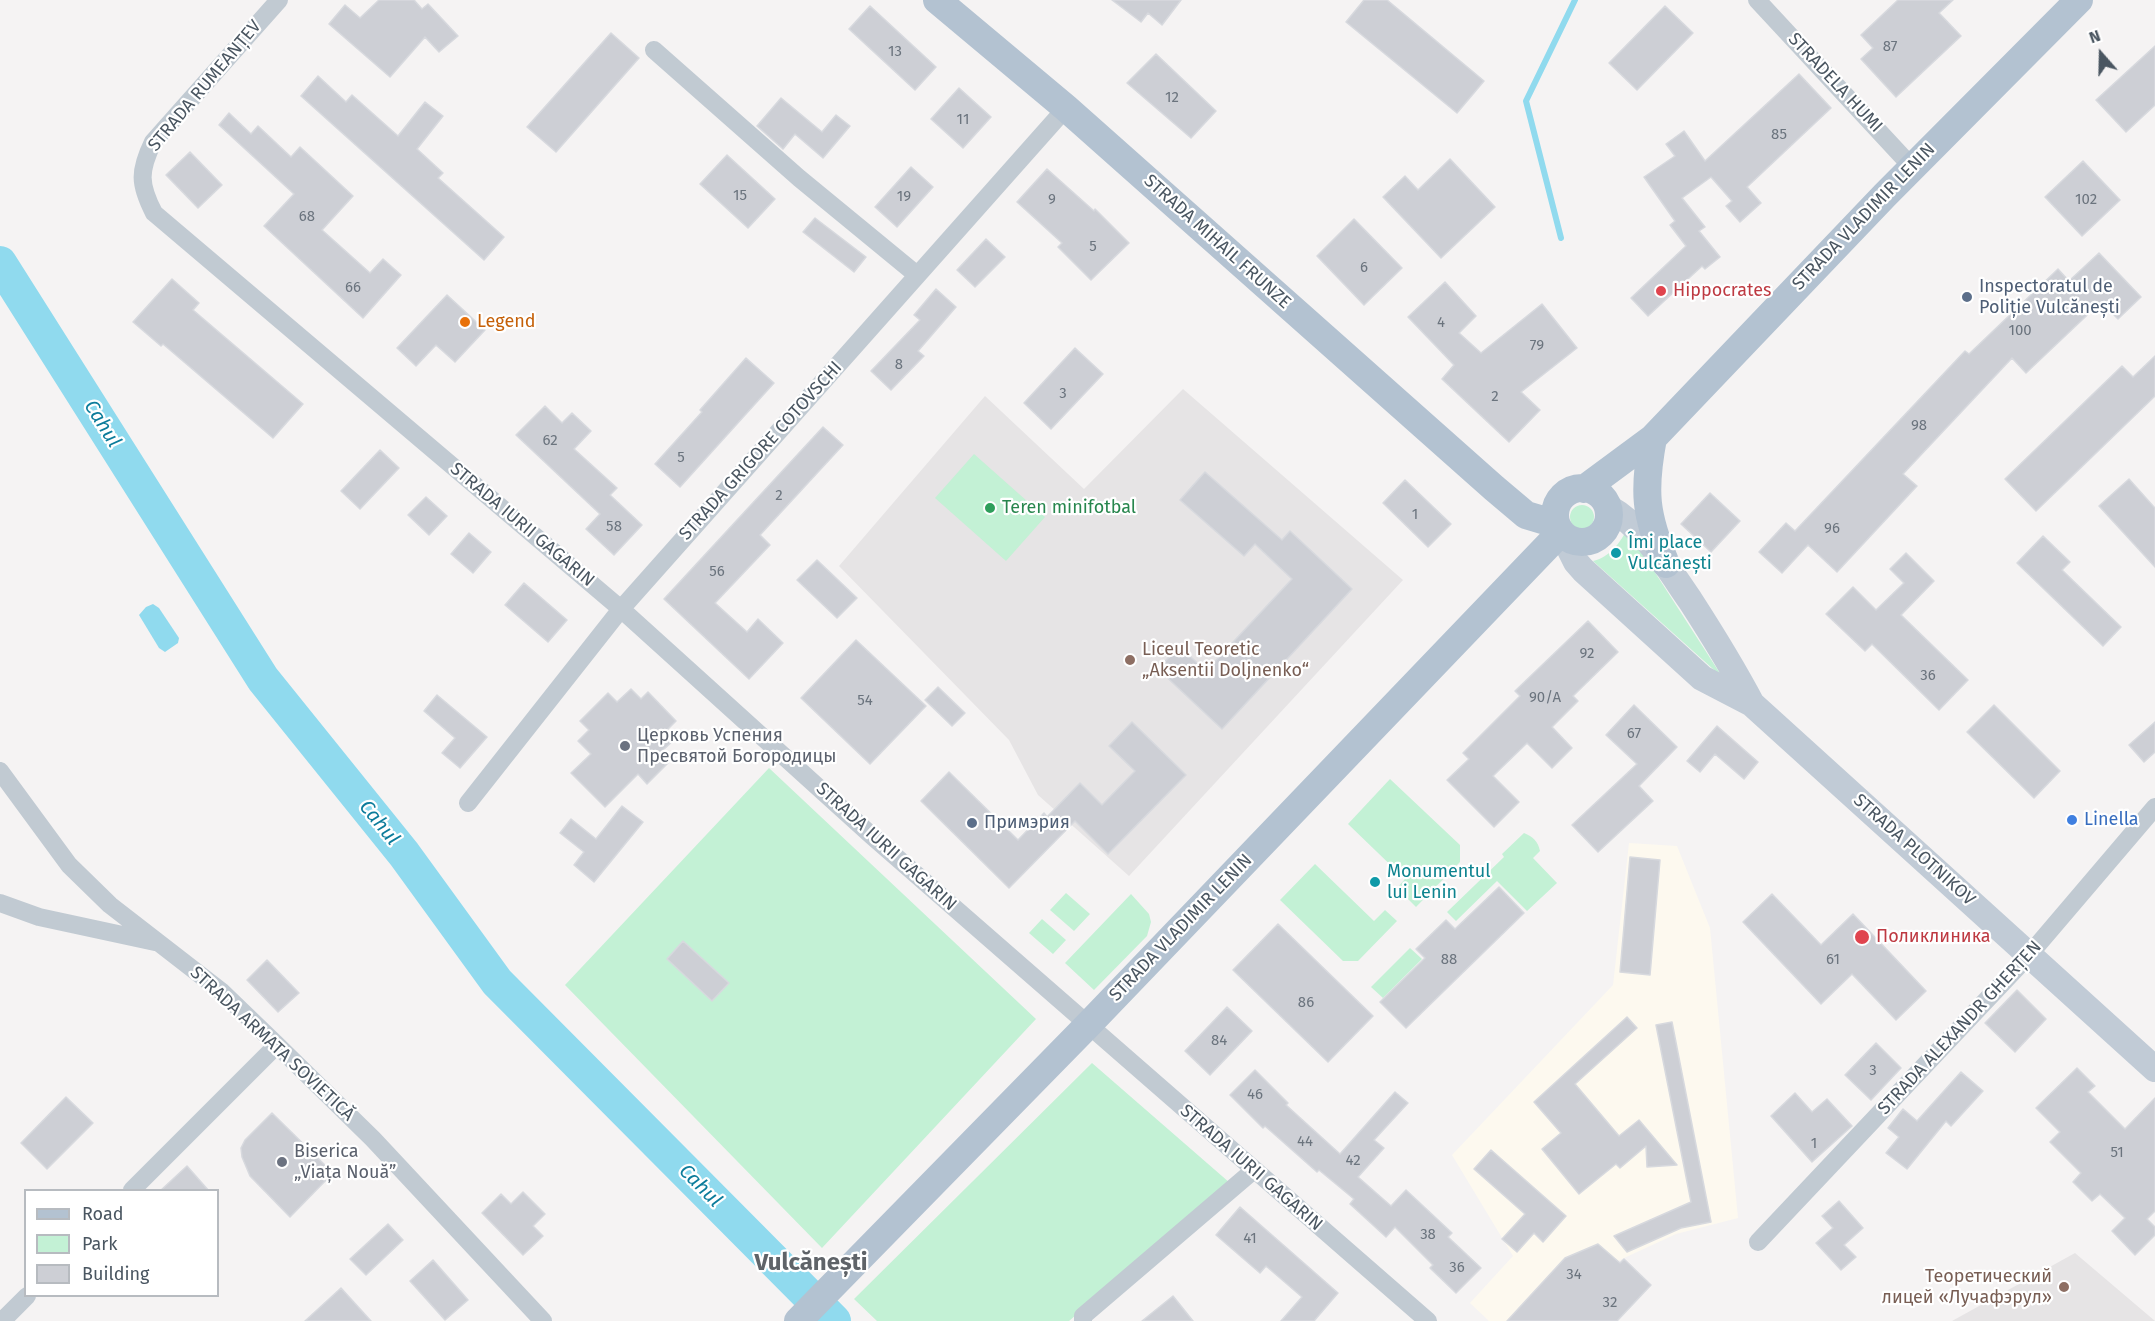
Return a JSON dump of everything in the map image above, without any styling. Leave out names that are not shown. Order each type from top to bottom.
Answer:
[{"type":"main road","name":"STRADA MIHAIL FRUNZE","points":[[937,0],[1066,108],[1526,515],[1565,511]]},
{"type":"main road","name":"STRADA VLADIMIR LENIN","points":[[798,1321],[1088,1025],[1565,511],[1653,438],[1912,167],[2079,0]]},
{"type":"main road","name":"STRADA VLADIMIR LENIN","points":[[1565,511],[1576,541],[1593,540],[1605,528],[1608,520],[1608,507],[1639,463],[1653,438]]},
{"type":"main road","points":[[1653,438],[1647,471],[1646,495],[1654,536],[1666,564]]},
{"type":"main road","points":[[1565,511],[1600,496],[1608,507]]},
{"type":"main road","name":"STRADA PLOTNIKOV","points":[[1608,507],[1630,522],[1666,564],[1727,657],[1752,704]]},
{"type":"main road","name":"STRADA PLOTNIKOV","points":[[1565,511],[1576,562],[1583,570],[1702,678],[1752,704],[2155,1069]]},
{"type":"street","name":"STRADA RUMEANȚEV","points":[[141,177],[144,161],[153,142],[279,0]]},
{"type":"street","name":"STRADELA HUMI","points":[[1757,0],[1912,167]]},
{"type":"street","points":[[654,50],[799,178],[917,275]]},
{"type":"street","name":"STRADA GRIGORE COTOVSCHI","points":[[468,803],[621,609],[1066,108]]},
{"type":"street","name":"STRADA IURII GAGARIN","points":[[141,177],[145,196],[154,213],[621,609],[881,844],[1428,1321]]},
{"type":"street","name":"STRADA ARMATA SOVIETICĂ","points":[[0,771],[69,865],[110,905],[221,991],[373,1139],[543,1321]]},
{"type":"street","name":"STRADA ALEXANDR GHERȚEN","points":[[1758,1242],[2029,955],[2155,807]]},
{"type":"street","points":[[0,903],[39,917],[161,943]]},
{"type":"street","points":[[134,1189],[277,1045]]},
{"type":"street","points":[[1083,1321],[1083,1316],[1254,1170]]},
{"type":"street","points":[[2,1321],[26,1297]]},
{"type":"shaded area","name":"Liceul Teoretic „Aksentii Doljnenko“","points":[[1183,389],[1403,580],[1129,876],[1038,795],[1009,740],[839,566],[985,396],[1084,489]]},
{"type":"shaded area","points":[[1629,843],[1677,846],[1710,928],[1738,1218],[1676,1234],[1583,1277],[1538,1321],[1489,1321],[1470,1303],[1513,1256],[1452,1155],[1613,985]]},
{"type":"shaded area","name":"Теоретический лицей «Лучафэрул»","points":[[2075,1253],[2155,1321],[1952,1321]]},
{"type":"green space","name":"Teren minifotbal","points":[[974,454],[1045,517],[1006,561],[935,498]]},
{"type":"green space","points":[[1582,505],[1591,508],[1594,517],[1591,526],[1582,529],[1573,526],[1570,517],[1573,508]]},
{"type":"green space","points":[[1627,529],[1723,678],[1593,561],[1604,557],[1614,549]]},
{"type":"green space","points":[[769,768],[1036,1019],[822,1248],[565,985]]},
{"type":"green space","points":[[1390,779],[1460,845],[1460,862],[1416,907],[1397,888],[1405,879],[1348,824]]},
{"type":"green space","points":[[1524,833],[1535,840],[1538,845],[1540,851],[1533,858],[1557,883],[1527,911],[1497,881],[1456,921],[1447,912],[1504,857],[1502,854]]},
{"type":"green space","points":[[1315,864],[1374,921],[1385,910],[1397,921],[1358,961],[1343,961],[1280,900]]},
{"type":"green space","points":[[1066,893],[1090,914],[1074,931],[1050,910]]},
{"type":"green space","points":[[1131,894],[1149,914],[1151,922],[1147,936],[1094,990],[1065,963]]},
{"type":"green space","points":[[1042,919],[1066,940],[1053,954],[1029,933]]},
{"type":"green space","points":[[1410,948],[1422,959],[1383,998],[1371,987]]},
{"type":"green space","points":[[1092,1063],[1230,1183],[1069,1321],[877,1321],[854,1299]]},
{"type":"water","points":[[153,604],[159,608],[179,638],[178,643],[165,652],[159,648],[139,615],[146,607]]},
{"type":"building","points":[[379,0],[414,0],[422,9],[428,4],[458,36],[439,52],[425,37],[390,77],[329,24],[345,5],[360,18]]},
{"type":"building","points":[[1112,0],[1181,0],[1162,25],[1148,13],[1141,22]]},
{"type":"building","points":[[1364,0],[1387,0],[1484,81],[1457,113],[1346,22]]},
{"type":"building","points":[[1898,0],[1953,0],[1939,13],[1961,36],[1896,97],[1861,59],[1873,48],[1861,35]]},
{"type":"building","points":[[870,6],[936,67],[915,90],[849,29]]},
{"type":"building","points":[[1665,6],[1693,33],[1637,90],[1609,63]]},
{"type":"building","points":[[611,33],[639,58],[556,152],[527,127]]},
{"type":"building","points":[[2155,46],[2155,105],[2126,132],[2096,100]]},
{"type":"building","points":[[1156,54],[1216,111],[1191,138],[1127,83]]},
{"type":"building","points":[[1799,74],[1831,108],[1747,187],[1761,203],[1740,222],[1726,206],[1732,201],[1711,177],[1682,198],[1705,227],[1699,231],[1720,257],[1705,269],[1702,266],[1648,316],[1631,298],[1686,246],[1670,225],[1675,221],[1644,177],[1675,156],[1666,144],[1684,131],[1705,161]]},
{"type":"building","points":[[318,76],[346,102],[352,95],[398,136],[425,102],[443,116],[417,149],[443,173],[438,178],[504,237],[484,260],[301,96]]},
{"type":"building","points":[[959,88],[991,117],[963,148],[931,119]]},
{"type":"building","points":[[781,98],[822,132],[836,115],[850,126],[823,158],[795,134],[783,149],[757,126]]},
{"type":"building","points":[[229,113],[251,134],[258,126],[291,157],[300,147],[353,196],[322,230],[370,273],[383,259],[401,275],[363,318],[264,226],[294,194],[219,125]]},
{"type":"building","points":[[190,152],[222,185],[198,208],[166,175]]},
{"type":"building","points":[[727,155],[775,199],[748,228],[700,184]]},
{"type":"building","points":[[1450,159],[1495,207],[1441,258],[1383,197],[1405,176],[1418,190]]},
{"type":"building","points":[[2083,161],[2120,200],[2082,236],[2045,197]]},
{"type":"building","points":[[911,167],[933,187],[897,227],[875,207]]},
{"type":"building","points":[[1047,169],[1094,211],[1095,209],[1129,243],[1091,280],[1058,247],[1062,243],[1017,202]]},
{"type":"building","points":[[815,218],[866,257],[854,272],[803,232]]},
{"type":"building","points":[[1354,219],[1402,268],[1364,305],[1317,256]]},
{"type":"building","points":[[986,239],[1005,257],[975,287],[957,270]]},
{"type":"building","points":[[2099,253],[2141,297],[2118,319],[2101,302],[2026,373],[2012,358],[1903,474],[1917,486],[1837,572],[1808,545],[1782,573],[1759,552],[1786,523],[1795,531],[1965,351],[1969,354],[2058,269],[2069,281]]},
{"type":"building","points":[[172,279],[199,303],[193,310],[303,404],[273,438],[163,344],[161,346],[133,322]]},
{"type":"building","points":[[1445,282],[1476,316],[1459,333],[1481,353],[1542,304],[1577,348],[1521,392],[1540,410],[1509,442],[1442,379],[1454,365],[1408,317]]},
{"type":"building","points":[[936,289],[956,307],[918,351],[924,356],[891,390],[871,371],[920,320],[914,315]]},
{"type":"building","points":[[447,295],[485,330],[455,362],[436,345],[416,366],[397,348]]},
{"type":"building","points":[[1075,348],[1103,374],[1051,429],[1024,403]]},
{"type":"building","points":[[2155,356],[2155,396],[2036,511],[2005,479],[2122,366],[2133,377]]},
{"type":"building","points":[[746,358],[774,383],[680,487],[655,464]]},
{"type":"building","points":[[545,406],[562,423],[572,413],[591,431],[574,449],[617,488],[610,495],[642,525],[614,555],[586,529],[600,514],[516,435]]},
{"type":"building","points":[[823,427],[843,445],[760,535],[770,545],[715,603],[747,632],[758,619],[783,643],[749,679],[664,599]]},
{"type":"building","points":[[380,450],[399,468],[360,509],[341,491]]},
{"type":"building","points":[[1205,472],[1282,540],[1290,531],[1352,589],[1222,729],[1158,669],[1179,646],[1206,671],[1292,579],[1255,544],[1244,556],[1180,500]]},
{"type":"building","points":[[2129,479],[2155,508],[2155,567],[2099,506]]},
{"type":"building","points":[[1405,480],[1451,524],[1428,547],[1383,503]]},
{"type":"building","points":[[1710,493],[1740,521],[1711,552],[1681,524]]},
{"type":"building","points":[[426,497],[447,516],[429,535],[408,515]]},
{"type":"building","points":[[469,533],[491,552],[473,573],[451,554]]},
{"type":"building","points":[[2043,536],[2070,562],[2062,570],[2121,627],[2103,646],[2017,563]]},
{"type":"building","points":[[1906,553],[1934,581],[1901,615],[1968,680],[1939,710],[1872,644],[1865,651],[1826,614],[1853,587],[1876,610],[1904,583],[1890,569]]},
{"type":"building","points":[[817,560],[857,598],[837,618],[797,580]]},
{"type":"building","points":[[524,583],[567,620],[548,642],[505,605]]},
{"type":"building","points":[[1588,621],[1618,652],[1573,696],[1578,701],[1552,727],[1572,748],[1552,768],[1527,743],[1493,776],[1519,802],[1494,827],[1447,780],[1469,759],[1463,753],[1520,696],[1515,691]]},
{"type":"building","points":[[856,640],[926,706],[870,764],[801,698]]},
{"type":"building","points":[[938,687],[965,713],[952,726],[925,700]]},
{"type":"building","name":"Церковь Успения Пресвятой Богородицы","points":[[631,689],[641,699],[648,692],[676,721],[665,732],[674,740],[663,750],[672,759],[647,784],[638,774],[605,807],[571,773],[591,754],[578,741],[589,730],[580,721],[608,693],[617,702]]},
{"type":"building","points":[[437,695],[487,737],[460,768],[442,753],[455,738],[424,711]]},
{"type":"building","points":[[1634,705],[1677,747],[1639,786],[1653,801],[1598,852],[1572,825],[1637,764],[1606,735]]},
{"type":"building","points":[[1994,705],[2060,771],[2034,798],[1967,732]]},
{"type":"building","points":[[1132,722],[1186,775],[1108,854],[1075,821],[1009,888],[921,801],[949,772],[1018,840],[1044,813],[1047,817],[1080,783],[1102,805],[1135,771],[1109,746]]},
{"type":"building","points":[[2155,722],[2155,752],[2144,762],[2129,745]]},
{"type":"building","points":[[1717,726],[1758,762],[1744,779],[1715,754],[1700,772],[1687,761]]},
{"type":"building","points":[[622,806],[643,822],[594,882],[574,865],[584,852],[560,833],[571,819],[596,839]]},
{"type":"building","points":[[1630,857],[1660,860],[1650,975],[1620,972]]},
{"type":"building","points":[[1499,887],[1524,913],[1406,1028],[1380,1002],[1425,958],[1416,949],[1446,920],[1455,929]]},
{"type":"building","points":[[1772,894],[1821,945],[1853,914],[1926,991],[1896,1020],[1852,974],[1821,1004],[1743,922]]},
{"type":"building","points":[[1278,924],[1373,1016],[1328,1062],[1233,970]]},
{"type":"building","points":[[683,941],[729,983],[712,1001],[667,959]]},
{"type":"building","points":[[267,960],[299,993],[278,1012],[247,980]]},
{"type":"building","points":[[2017,990],[2046,1019],[2015,1052],[1985,1023]]},
{"type":"building","points":[[1227,1007],[1252,1031],[1210,1075],[1185,1051]]},
{"type":"building","points":[[1627,1017],[1637,1028],[1575,1084],[1619,1136],[1639,1120],[1677,1165],[1647,1167],[1646,1146],[1620,1168],[1616,1164],[1579,1194],[1542,1149],[1561,1133],[1534,1102]]},
{"type":"building","points":[[1672,1022],[1711,1222],[1681,1228],[1627,1252],[1614,1236],[1691,1202],[1656,1025]]},
{"type":"building","points":[[1876,1043],[1901,1068],[1871,1100],[1845,1075]]},
{"type":"building","points":[[2077,1068],[2095,1086],[2088,1092],[2125,1129],[2155,1098],[2155,1211],[2147,1219],[2155,1227],[2155,1235],[2135,1255],[2112,1231],[2125,1218],[2100,1194],[2092,1201],[2073,1182],[2081,1173],[2050,1142],[2060,1132],[2036,1108]]},
{"type":"building","points":[[1255,1070],[1288,1103],[1286,1105],[1340,1154],[1395,1092],[1408,1103],[1374,1140],[1384,1148],[1358,1177],[1391,1206],[1406,1190],[1452,1233],[1448,1237],[1481,1268],[1456,1293],[1430,1268],[1433,1265],[1395,1227],[1386,1237],[1350,1204],[1354,1199],[1319,1170],[1317,1172],[1265,1126],[1263,1128],[1230,1095]]},
{"type":"building","points":[[1961,1072],[1983,1091],[1951,1126],[1946,1121],[1907,1169],[1886,1153],[1899,1137],[1888,1128],[1903,1109],[1917,1121]]},
{"type":"building","points":[[1795,1093],[1812,1112],[1827,1099],[1852,1126],[1812,1162],[1771,1116]]},
{"type":"building","points":[[66,1097],[93,1123],[47,1169],[21,1143]]},
{"type":"building","name":"Biserica „Viața Nouă”","points":[[272,1113],[333,1173],[290,1217],[250,1176],[242,1157],[241,1148],[245,1140]]},
{"type":"building","points":[[1491,1150],[1566,1216],[1543,1242],[1534,1233],[1517,1252],[1502,1239],[1525,1214],[1474,1169]]},
{"type":"building","points":[[187,1166],[207,1189],[162,1189]]},
{"type":"building","points":[[523,1192],[545,1214],[533,1226],[543,1236],[523,1255],[482,1213],[501,1194],[511,1204]]},
{"type":"building","points":[[1839,1201],[1863,1228],[1844,1245],[1856,1257],[1841,1270],[1816,1243],[1833,1228],[1822,1216]]},
{"type":"building","points":[[1240,1207],[1338,1293],[1314,1321],[1281,1321],[1302,1297],[1266,1266],[1260,1273],[1216,1235]]},
{"type":"building","points":[[388,1224],[403,1240],[366,1275],[350,1259]]},
{"type":"building","points":[[1598,1244],[1620,1263],[1624,1259],[1651,1285],[1617,1321],[1507,1321],[1565,1258]]},
{"type":"building","points":[[433,1260],[468,1300],[445,1320],[410,1281]]},
{"type":"building","points":[[341,1288],[371,1321],[305,1321]]},
{"type":"building","points":[[1173,1296],[1193,1321],[1142,1321]]},
{"type":"waterway","points":[[1561,238],[1526,101],[1575,0]]},
{"type":"waterway","name":"Cahul","points":[[0,263],[263,679],[404,854],[497,982],[834,1321]]},
{"type":"place","name":"Hippocrates","points":[[1661,291]]},
{"type":"place","name":"Inspectoratul de Poliție Vulcănești","points":[[1967,297]]},
{"type":"place","name":"Legend","points":[[465,322]]},
{"type":"place","name":"Teren minifotbal","points":[[990,508]]},
{"type":"place","name":"Îmi place Vulcănești","points":[[1616,553]]},
{"type":"place","name":"Liceul Teoretic „Aksentii Doljnenko“","points":[[1130,660]]},
{"type":"place","name":"Церковь Успения Пресвятой Богородицы","points":[[625,746]]},
{"type":"place","name":"Linella","points":[[2072,820]]},
{"type":"place","name":"Примэрия","points":[[972,823]]},
{"type":"place","name":"Monumentul lui Lenin","points":[[1375,882]]},
{"type":"place","name":"Поликлиника","points":[[1862,937]]},
{"type":"place","name":"Biserica „Viața Nouă”","points":[[282,1162]]},
{"type":"place","name":"Теоретический лицей «Лучафэрул»","points":[[2064,1287]]},
{"type":"district","name":"Vulcănești","points":[[811,1263]]}]
